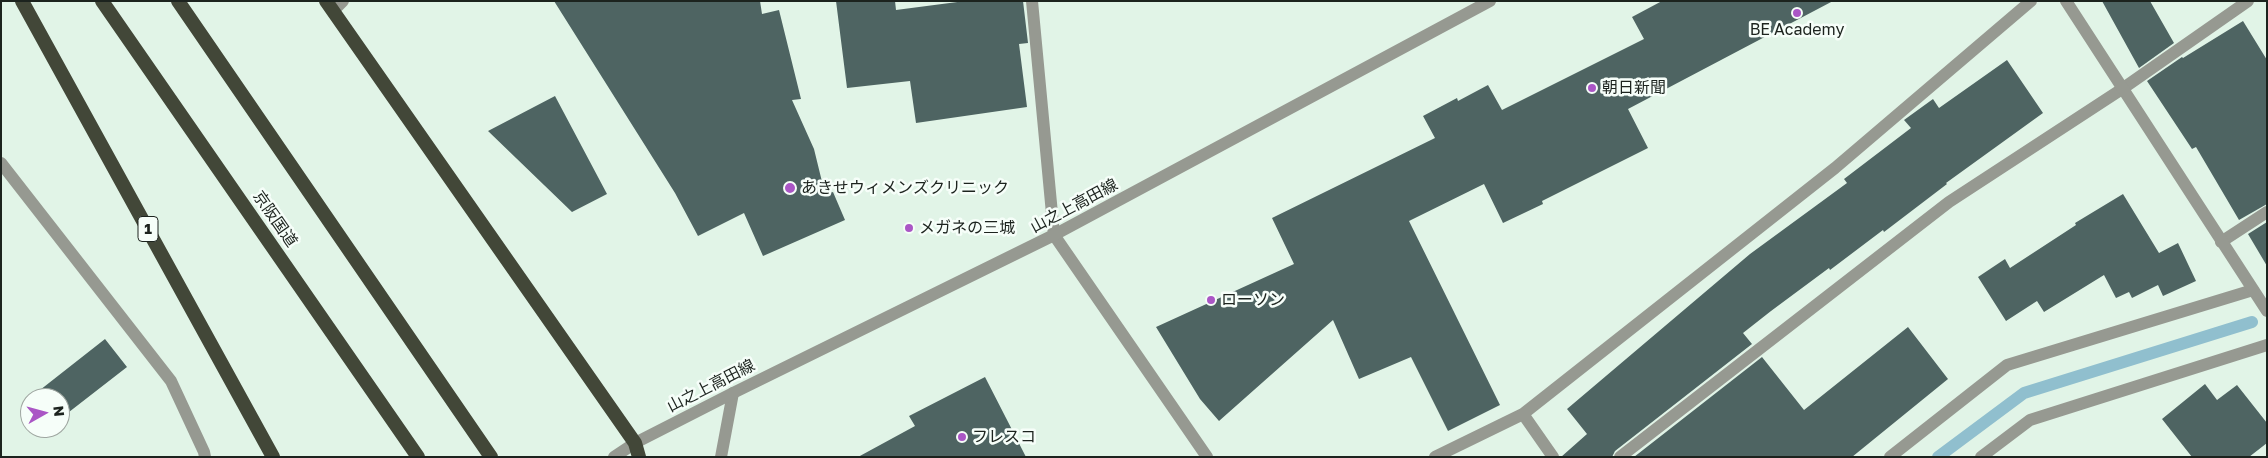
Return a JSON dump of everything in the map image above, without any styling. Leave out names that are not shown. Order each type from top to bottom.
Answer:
[{"type":"highway","name":"1","points":[[22,1],[273,457]]},
{"type":"highway","name":"京阪国道","points":[[102,1],[418,457]]},
{"type":"highway","points":[[178,1],[491,457]]},
{"type":"highway","points":[[334,5],[635,443],[639,457]]},
{"type":"street","points":[[1032,1],[1054,235],[1207,457]]},
{"type":"street","name":"山之上高田線","points":[[614,457],[635,443],[733,393],[1054,235],[1490,1]]},
{"type":"street","points":[[1435,457],[1523,414],[1835,168],[2030,1]]},
{"type":"street","points":[[2066,1],[2267,311]]},
{"type":"street","points":[[1620,457],[1949,202],[2122,89],[2248,1]]},
{"type":"street","points":[[1,162],[171,381],[205,457]]},
{"type":"street","points":[[2221,242],[2267,212]]},
{"type":"street","points":[[1890,457],[2008,364],[2253,290]]},
{"type":"street","points":[[1981,457],[2030,420],[2267,345]]},
{"type":"street","points":[[721,457],[733,393]]},
{"type":"street","points":[[1523,414],[1554,457]]},
{"type":"building","points":[[554,1],[760,1],[762,14],[779,10],[801,99],[792,100],[814,149],[825,194],[833,192],[845,220],[763,256],[744,213],[698,236],[675,193]]},
{"type":"building","points":[[836,1],[895,1],[896,10],[965,1],[1023,1],[1028,43],[1019,44],[1027,107],[916,123],[910,81],[847,88]]},
{"type":"building","points":[[1662,1],[1833,1],[1628,109],[1648,148],[1542,201],[1543,204],[1503,223],[1484,184],[1409,221],[1500,405],[1448,431],[1411,357],[1359,379],[1333,320],[1219,421],[1200,399],[1156,327],[1294,264],[1272,218],[1435,138],[1423,116],[1457,98],[1458,101],[1488,85],[1502,110],[1644,39],[1632,17]]},
{"type":"building","points":[[2102,1],[2150,1],[2174,43],[2139,68]]},
{"type":"building","points":[[2243,21],[2267,60],[2267,204],[2239,220],[2196,147],[2192,149],[2147,81],[2182,57]]},
{"type":"building","points":[[2007,60],[2043,113],[1946,183],[1884,232],[1883,230],[1830,270],[1829,268],[1743,333],[1752,344],[1615,451],[1612,457],[1561,457],[1587,434],[1567,409],[1750,254],[1847,183],[1844,179],[1911,128],[1904,120],[1933,99],[1939,108]]},
{"type":"building","points":[[555,96],[607,194],[572,212],[488,131]]},
{"type":"building","points":[[2123,194],[2159,253],[2178,243],[2196,281],[2163,296],[2158,285],[2132,298],[2129,292],[2116,298],[2104,275],[2044,312],[2037,301],[2006,321],[1978,277],[2005,259],[2010,268],[2076,225],[2075,223]]},
{"type":"building","points":[[2267,222],[2267,266],[2248,234]]},
{"type":"building","points":[[1908,327],[1948,379],[1852,457],[1634,457],[1762,357],[1804,410]]},
{"type":"building","points":[[105,339],[127,367],[70,411],[70,388],[43,388]]},
{"type":"building","points":[[985,377],[1026,457],[858,457],[915,426],[909,416]]},
{"type":"building","points":[[2205,384],[2217,400],[2237,385],[2267,423],[2267,443],[2249,457],[2192,457],[2162,419]]},
{"type":"waterway","points":[[1938,457],[2024,393],[2252,322]]},
{"type":"place","name":"BE Academy","points":[[1797,13]]},
{"type":"place","name":"朝日新聞","points":[[1592,88]]},
{"type":"place","name":"あきせウィメンズクリニック","points":[[790,188]]},
{"type":"place","name":"メガネの三城","points":[[909,228]]},
{"type":"place","name":"ローソン","points":[[1211,300]]},
{"type":"place","name":"フレスコ","points":[[962,437]]}]
